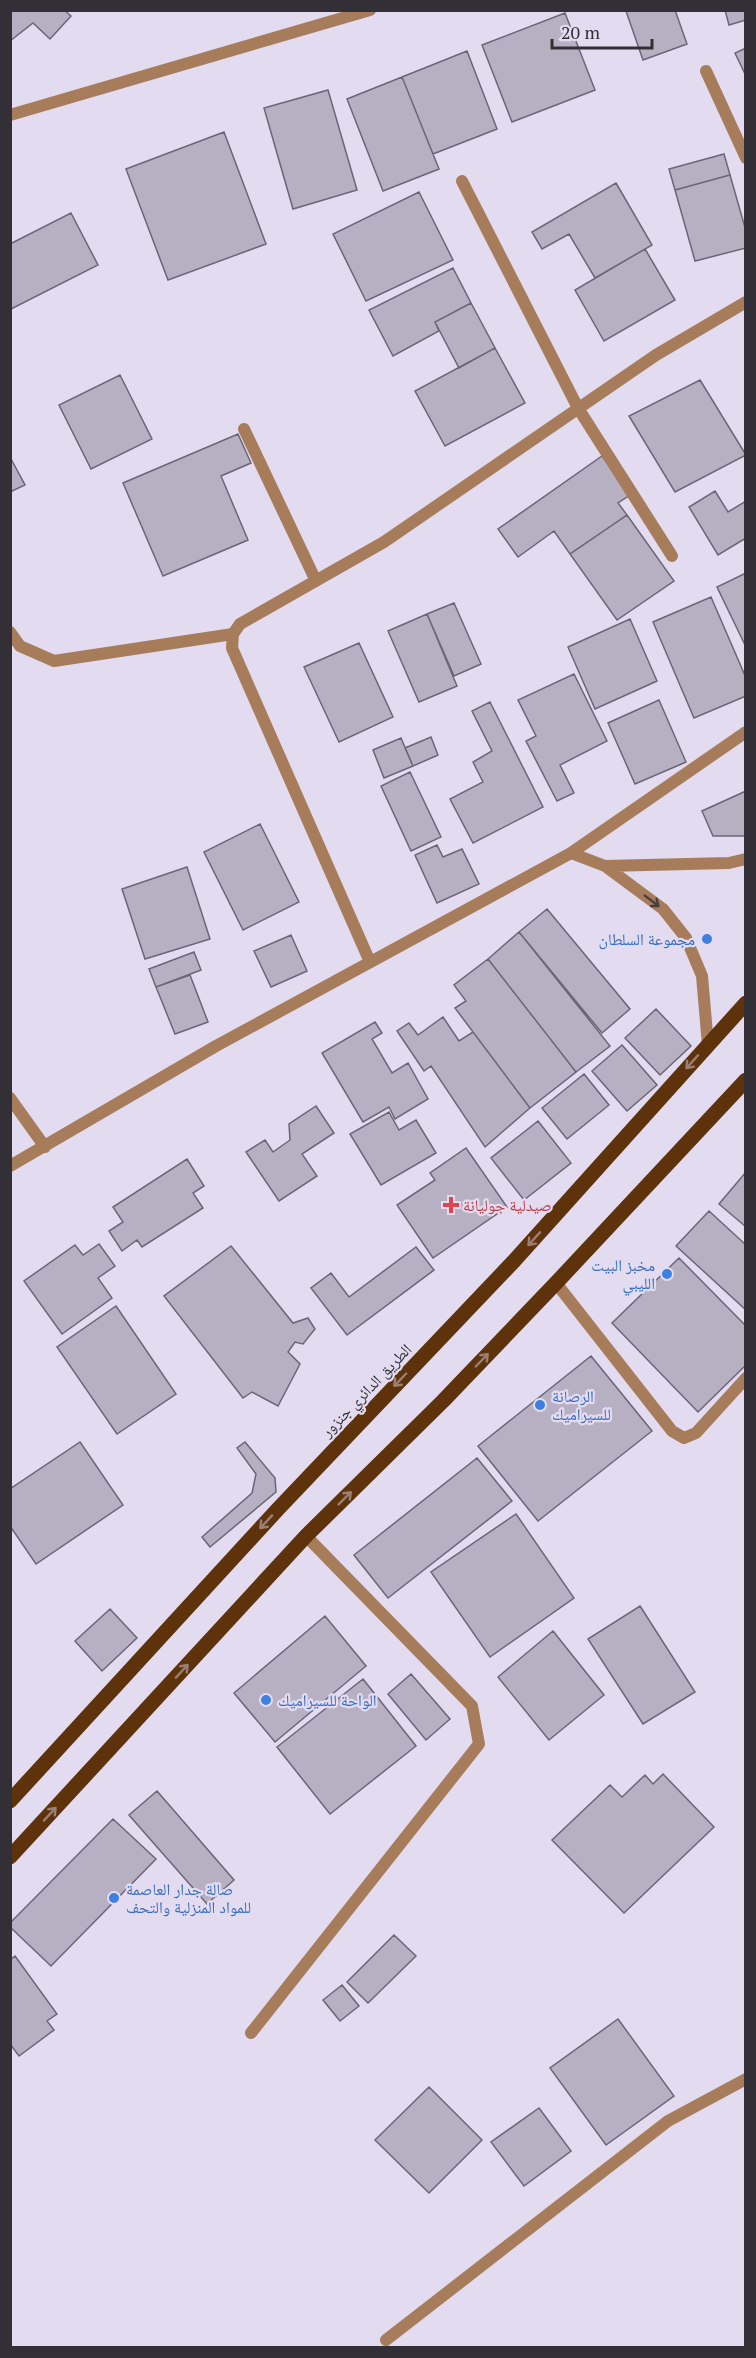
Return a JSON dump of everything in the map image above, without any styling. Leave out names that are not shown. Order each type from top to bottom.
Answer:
[{"type":"main road","name":"الطريق الدائري جنزور","points":[[10,1801],[278,1509],[514,1262],[746,1003]]},
{"type":"main road","points":[[10,1857],[306,1536],[443,1401],[746,1080]]},
{"type":"street","points":[[10,115],[370,10]]},
{"type":"street","points":[[706,70],[746,158]]},
{"type":"street","points":[[462,182],[578,408],[672,556]]},
{"type":"street","points":[[370,962],[232,648],[232,634],[240,624],[384,542],[656,355],[746,302]]},
{"type":"street","points":[[244,429],[316,580]]},
{"type":"street","points":[[10,632],[20,645],[54,661],[232,634]]},
{"type":"street","points":[[10,1166],[216,1046],[571,854],[746,732]]},
{"type":"street","points":[[571,854],[605,866],[663,909],[686,938],[702,976],[708,1045]]},
{"type":"street","points":[[605,866],[729,863],[746,860]]},
{"type":"street","points":[[10,1098],[45,1147]]},
{"type":"street","points":[[556,1283],[672,1431],[684,1438],[696,1433],[746,1378]]},
{"type":"street","points":[[251,2033],[479,1744],[472,1706],[306,1536]]},
{"type":"street","points":[[386,2340],[668,2121],[746,2079]]},
{"type":"building","points":[[10,10],[64,10],[71,16],[50,39],[33,23],[10,41]]},
{"type":"building","points":[[675,10],[687,44],[643,60],[626,11]]},
{"type":"building","points":[[725,10],[746,10],[746,20],[729,25]]},
{"type":"building","points":[[565,13],[595,90],[512,122],[482,45]]},
{"type":"building","points":[[746,48],[746,76],[735,53]]},
{"type":"building","points":[[467,51],[497,129],[433,154],[402,77]]},
{"type":"building","points":[[402,77],[439,169],[383,191],[347,99]]},
{"type":"building","points":[[328,90],[357,190],[293,209],[264,108]]},
{"type":"building","points":[[224,132],[266,244],[168,280],[126,169]]},
{"type":"building","points":[[724,154],[730,175],[675,190],[669,169]]},
{"type":"building","points":[[730,175],[746,231],[746,248],[695,261],[675,190]]},
{"type":"building","points":[[616,183],[652,245],[595,278],[569,234],[542,249],[532,232]]},
{"type":"building","points":[[419,192],[453,260],[366,301],[333,234]]},
{"type":"building","points":[[71,213],[98,265],[11,309],[10,244]]},
{"type":"building","points":[[645,249],[675,300],[604,341],[575,290]]},
{"type":"building","points":[[453,268],[471,303],[435,322],[439,331],[393,356],[369,310]]},
{"type":"building","points":[[471,303],[495,348],[459,368],[435,322]]},
{"type":"building","points":[[495,348],[525,403],[445,446],[415,391]]},
{"type":"building","points":[[120,375],[152,439],[91,469],[59,405]]},
{"type":"building","points":[[700,380],[746,455],[675,492],[629,416]]},
{"type":"building","points":[[238,434],[251,463],[221,476],[248,540],[163,576],[123,483]]},
{"type":"building","points":[[602,456],[630,495],[618,503],[627,515],[570,554],[554,531],[518,557],[498,529]]},
{"type":"building","points":[[10,457],[25,485],[10,492]]},
{"type":"building","points":[[715,491],[728,512],[746,501],[746,538],[718,555],[689,507]]},
{"type":"building","points":[[627,515],[674,581],[617,620],[570,554]]},
{"type":"building","points":[[746,573],[746,647],[717,587]]},
{"type":"building","points":[[711,597],[746,678],[746,696],[694,718],[653,622]]},
{"type":"building","points":[[454,603],[481,664],[454,676],[427,614]]},
{"type":"building","points":[[427,614],[457,686],[419,702],[388,631]]},
{"type":"building","points":[[630,619],[657,681],[595,709],[568,647]]},
{"type":"building","points":[[359,643],[393,717],[339,742],[304,667]]},
{"type":"building","points":[[574,674],[607,741],[560,765],[574,793],[557,801],[526,741],[536,736],[518,700]]},
{"type":"building","points":[[659,700],[686,762],[635,784],[608,723]]},
{"type":"building","points":[[490,702],[543,807],[473,843],[450,799],[483,782],[473,762],[492,751],[472,711]]},
{"type":"building","points":[[431,737],[438,755],[413,766],[405,748]]},
{"type":"building","points":[[401,738],[413,766],[384,778],[373,750]]},
{"type":"building","points":[[410,772],[441,837],[411,851],[381,786]]},
{"type":"building","points":[[746,791],[746,836],[713,836],[702,811]]},
{"type":"building","points":[[260,824],[299,902],[243,930],[204,852]]},
{"type":"building","points":[[437,845],[443,857],[462,849],[479,884],[437,903],[415,855]]},
{"type":"building","points":[[187,867],[210,939],[145,959],[122,889]]},
{"type":"building","points":[[547,909],[630,1009],[602,1033],[519,932]]},
{"type":"building","points":[[519,932],[610,1046],[576,1072],[488,959]]},
{"type":"building","points":[[291,935],[307,971],[271,987],[254,951]]},
{"type":"building","points":[[194,952],[201,970],[156,987],[149,969]]},
{"type":"building","points":[[488,959],[576,1072],[530,1108],[455,1008],[466,1001],[454,985]]},
{"type":"building","points":[[190,975],[208,1022],[175,1034],[156,987]]},
{"type":"building","points":[[656,1009],[691,1046],[660,1075],[625,1038]]},
{"type":"building","points":[[443,1017],[459,1041],[473,1032],[530,1108],[485,1147],[431,1066],[424,1071],[397,1031],[409,1023],[418,1035]]},
{"type":"building","points":[[375,1022],[382,1033],[372,1039],[392,1073],[408,1063],[428,1099],[395,1119],[389,1107],[363,1122],[322,1053]]},
{"type":"building","points":[[622,1045],[657,1085],[627,1111],[592,1071]]},
{"type":"building","points":[[584,1074],[609,1105],[567,1139],[542,1108]]},
{"type":"building","points":[[316,1106],[334,1133],[302,1154],[317,1176],[279,1201],[246,1152],[265,1140],[273,1152],[290,1140],[289,1124]]},
{"type":"building","points":[[389,1112],[399,1130],[416,1120],[436,1153],[381,1185],[350,1134]]},
{"type":"building","points":[[538,1121],[571,1163],[524,1200],[491,1158]]},
{"type":"building","points":[[466,1148],[507,1207],[433,1258],[397,1205],[435,1180],[430,1173]]},
{"type":"building","points":[[187,1159],[204,1186],[193,1193],[203,1208],[142,1247],[137,1240],[122,1251],[109,1231],[123,1222],[113,1207]]},
{"type":"building","points":[[746,1172],[746,1227],[719,1204]]},
{"type":"building","points":[[709,1211],[746,1245],[746,1310],[676,1246]]},
{"type":"building","points":[[99,1244],[115,1266],[98,1278],[112,1298],[62,1334],[24,1281],[75,1245],[83,1255]]},
{"type":"building","points":[[231,1246],[293,1323],[308,1318],[315,1329],[303,1344],[295,1342],[288,1352],[300,1364],[278,1406],[252,1392],[243,1398],[164,1296]]},
{"type":"building","points":[[416,1247],[434,1270],[347,1335],[311,1288],[331,1273],[349,1297]]},
{"type":"building","points":[[679,1258],[746,1326],[746,1365],[698,1412],[612,1323]]},
{"type":"building","points":[[116,1306],[176,1394],[117,1434],[57,1347]]},
{"type":"building","points":[[591,1356],[652,1431],[538,1521],[478,1446]]},
{"type":"building","points":[[80,1442],[123,1505],[36,1564],[10,1526],[10,1489]]},
{"type":"building","points":[[245,1442],[275,1478],[276,1492],[210,1547],[202,1537],[252,1493],[256,1474],[237,1448]]},
{"type":"building","points":[[477,1458],[512,1501],[388,1598],[354,1555]]},
{"type":"building","points":[[516,1514],[574,1598],[490,1657],[431,1572]]},
{"type":"building","points":[[640,1606],[695,1692],[643,1724],[588,1639]]},
{"type":"building","points":[[110,1609],[137,1638],[102,1671],[75,1641]]},
{"type":"building","points":[[325,1616],[366,1666],[275,1742],[234,1693]]},
{"type":"building","points":[[553,1631],[604,1695],[549,1740],[498,1677]]},
{"type":"building","points":[[411,1674],[450,1719],[426,1740],[388,1694]]},
{"type":"building","points":[[363,1679],[416,1746],[330,1814],[277,1747]]},
{"type":"building","points":[[663,1774],[714,1827],[624,1913],[552,1840],[610,1785],[622,1797],[645,1775],[653,1784]]},
{"type":"building","points":[[157,1791],[234,1880],[207,1904],[129,1815]]},
{"type":"building","points":[[113,1819],[156,1859],[51,1966],[10,1927],[10,1923]]},
{"type":"building","points":[[394,1935],[416,1956],[368,2003],[347,1982]]},
{"type":"building","points":[[15,1956],[57,2014],[47,2021],[54,2030],[19,2056],[10,2044],[10,1960]]},
{"type":"building","points":[[342,1985],[359,2006],[340,2021],[323,2000]]},
{"type":"building","points":[[618,2019],[674,2096],[606,2145],[550,2068]]},
{"type":"building","points":[[429,2087],[482,2140],[429,2193],[375,2140]]},
{"type":"building","points":[[539,2108],[571,2151],[524,2186],[491,2142]]},
{"type":"place","name":"مجموعة السلطان","points":[[707,939]]},
{"type":"place","name":"صيدلية جوليانة","points":[[451,1205]]},
{"type":"place","name":"مخبز البيت الليبي","points":[[667,1274]]},
{"type":"place","name":"الرصانة للسيراميك","points":[[540,1405]]},
{"type":"place","name":"الواحة للسيراميك","points":[[266,1700]]},
{"type":"place","name":"صالة جدار العاصمة للمواد المنزلية والتحف","points":[[114,1898]]}]
